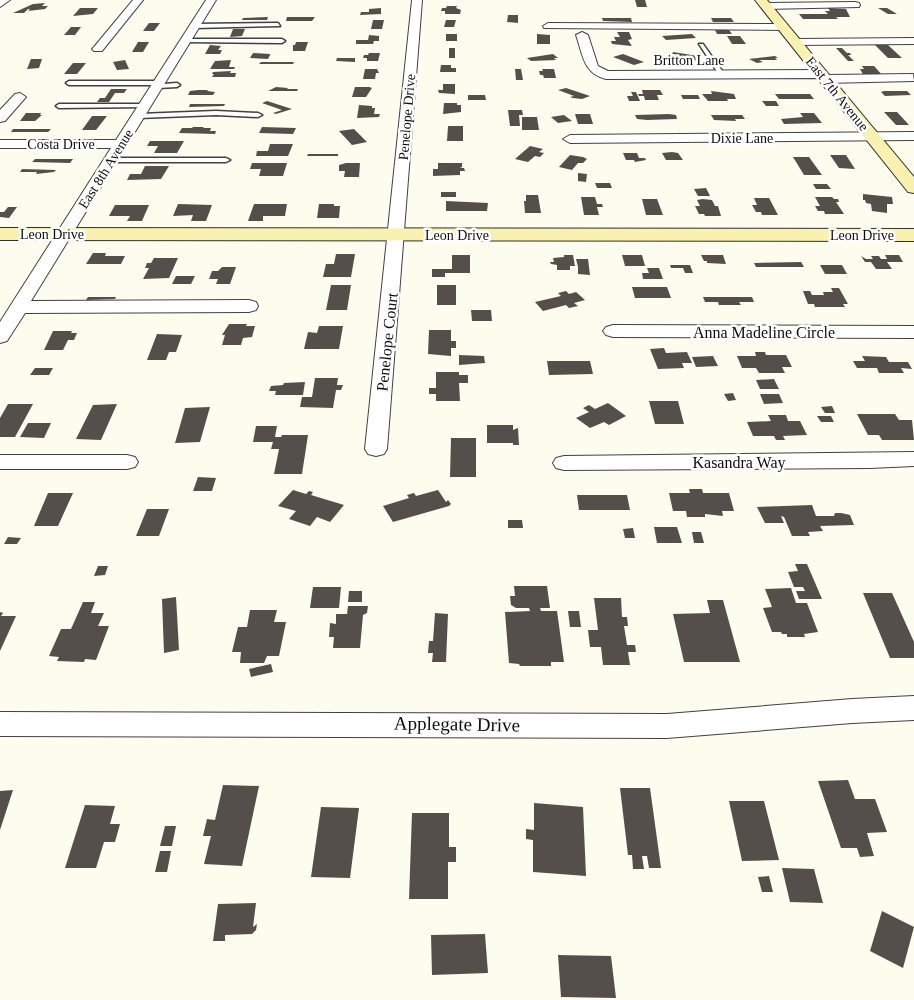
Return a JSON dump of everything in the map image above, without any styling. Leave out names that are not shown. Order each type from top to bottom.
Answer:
[{"type":"street","points":[[0,4],[5,0]]},
{"type":"street","points":[[98,49],[138,0]]},
{"type":"street","name":"East 8th Avenue","points":[[0,337],[211,0]]},
{"type":"street","name":"Penelope Drive","points":[[397,235],[417,0]]},
{"type":"street","points":[[763,3],[856,5]]},
{"type":"street","name":"East 7th Avenue","points":[[763,3],[914,188]]},
{"type":"street","points":[[548,26],[783,27]]},
{"type":"street","name":"Britton Lane","points":[[582,35],[592,66],[600,73],[623,76],[722,75],[913,81]]},
{"type":"street","points":[[795,42],[914,41]]},
{"type":"street","points":[[0,118],[20,97]]},
{"type":"street","name":"Dixie Lane","points":[[570,139],[914,136]]},
{"type":"street","name":"Costa Drive","points":[[0,144],[122,144]]},
{"type":"street","name":"Leon Drive","points":[[0,234],[914,235]]},
{"type":"street","name":"Penelope Court","points":[[376,449],[397,235]]},
{"type":"street","points":[[19,307],[249,306]]},
{"type":"street","name":"Anna Madeline Circle","points":[[613,331],[914,332]]},
{"type":"street","name":"Kasandra Way","points":[[564,463],[914,459]]},
{"type":"street","points":[[0,462],[128,462]]},
{"type":"street","name":"Applegate Drive","points":[[0,724],[668,726],[751,721],[854,709],[914,708]]},
{"type":"lane","points":[[195,26],[278,25]]},
{"type":"lane","points":[[186,40],[282,41]]},
{"type":"lane","points":[[701,46],[722,75]]},
{"type":"lane","points":[[69,83],[177,85]]},
{"type":"lane","points":[[59,106],[258,115]]},
{"type":"lane","points":[[111,160],[226,160]]},
{"type":"building","points":[[635,0],[645,0],[647,7],[637,7]]},
{"type":"building","points":[[45,3],[42,6],[48,6],[45,9],[28,11],[30,9],[28,9],[24,13],[13,13],[33,4]]},
{"type":"building","points":[[457,6],[456,8],[461,10],[460,14],[445,14],[445,11],[441,11],[442,8]]},
{"type":"building","points":[[80,8],[98,8],[93,14],[73,16]]},
{"type":"building","points":[[381,8],[381,14],[360,15],[361,12],[369,12],[369,9]]},
{"type":"building","points":[[828,8],[846,9],[850,17],[803,19],[799,14],[828,14],[825,11],[830,11]]},
{"type":"building","points":[[878,8],[887,8],[897,14],[888,14]]},
{"type":"building","points":[[508,15],[518,15],[518,23],[507,22]]},
{"type":"building","points":[[268,17],[267,20],[242,20],[243,18]]},
{"type":"building","points":[[287,17],[315,17],[312,21],[286,21]]},
{"type":"building","points":[[602,18],[631,18],[632,22],[603,21]]},
{"type":"building","points":[[711,18],[731,18],[734,22],[713,22]]},
{"type":"building","points":[[373,20],[384,20],[382,29],[371,29]]},
{"type":"building","points":[[446,20],[456,20],[454,27],[444,27]]},
{"type":"building","points":[[149,23],[160,23],[154,31],[143,31]]},
{"type":"building","points":[[71,27],[81,27],[75,35],[64,35]]},
{"type":"building","points":[[233,29],[245,29],[242,36],[230,37]]},
{"type":"building","points":[[715,30],[729,30],[732,34],[717,34]]},
{"type":"building","points":[[617,32],[629,32],[632,39],[628,40],[632,46],[612,44],[611,41],[616,41],[614,37],[620,37]]},
{"type":"building","points":[[446,34],[457,34],[457,41],[446,41]]},
{"type":"building","points":[[537,34],[550,35],[550,44],[537,44]]},
{"type":"building","points":[[692,34],[696,38],[666,40],[662,36]]},
{"type":"building","points":[[369,35],[379,36],[379,41],[374,41],[373,44],[356,44],[356,40],[368,40]]},
{"type":"building","points":[[727,36],[740,36],[746,44],[732,44]]},
{"type":"building","points":[[138,42],[149,42],[143,52],[132,52]]},
{"type":"building","points":[[296,42],[308,42],[305,51],[293,51],[293,45]]},
{"type":"building","points":[[210,45],[221,46],[218,50],[222,50],[220,54],[205,54]]},
{"type":"building","points":[[875,45],[888,45],[902,58],[888,58]]},
{"type":"building","points":[[449,48],[455,48],[455,58],[449,58]]},
{"type":"building","points":[[836,48],[842,48],[847,53],[850,53],[851,55],[848,55],[854,61],[848,61]]},
{"type":"building","points":[[673,52],[698,56],[696,57],[700,58],[697,61],[692,60],[687,64],[676,62],[683,57],[672,55]]},
{"type":"building","points":[[253,53],[270,55],[268,59],[250,58]]},
{"type":"building","points":[[380,53],[378,61],[367,61],[367,58],[363,58],[364,55]]},
{"type":"building","points":[[553,54],[558,58],[554,58],[556,60],[531,61],[527,58]]},
{"type":"building","points":[[623,54],[644,62],[634,65],[613,57]]},
{"type":"building","points":[[775,56],[778,58],[775,58],[777,60],[759,60],[763,62],[757,63],[749,59]]},
{"type":"building","points":[[337,58],[355,58],[355,62],[336,61]]},
{"type":"building","points":[[31,59],[42,59],[39,68],[27,69]]},
{"type":"building","points":[[125,60],[129,69],[117,70],[113,62]]},
{"type":"building","points":[[231,60],[229,67],[235,67],[234,69],[210,69],[215,61]]},
{"type":"building","points":[[261,62],[294,62],[293,64],[259,64]]},
{"type":"building","points":[[73,63],[86,63],[77,74],[64,74]]},
{"type":"building","points":[[441,65],[451,65],[451,68],[456,68],[456,72],[440,72]]},
{"type":"building","points":[[862,66],[874,66],[883,76],[864,76],[860,69],[864,69]]},
{"type":"building","points":[[365,69],[377,69],[379,73],[376,73],[375,79],[363,79]]},
{"type":"building","points":[[515,69],[521,69],[523,80],[516,80]]},
{"type":"building","points":[[542,69],[554,69],[556,78],[544,78],[543,75],[540,75],[539,71],[543,71]]},
{"type":"building","points":[[231,71],[230,73],[236,73],[235,77],[212,77],[213,72]]},
{"type":"building","points":[[443,84],[455,84],[455,94],[439,93],[438,90],[443,90]]},
{"type":"building","points":[[276,87],[298,89],[297,91],[268,91]]},
{"type":"building","points":[[355,87],[372,88],[366,97],[352,97]]},
{"type":"building","points":[[566,88],[590,96],[582,99],[573,98],[570,97],[574,96],[558,90]]},
{"type":"building","points":[[111,89],[127,89],[124,93],[115,93],[109,102],[97,102],[100,98],[105,98]]},
{"type":"building","points":[[642,90],[660,90],[663,95],[657,95],[659,100],[645,100],[644,96],[639,96],[638,94],[643,94]]},
{"type":"building","points":[[190,91],[215,92],[213,95],[188,95]]},
{"type":"building","points":[[711,91],[734,94],[736,99],[708,101],[702,94],[712,94]]},
{"type":"building","points":[[907,91],[911,95],[885,96],[881,92]]},
{"type":"building","points":[[631,92],[636,92],[640,101],[629,101],[627,96],[633,96]]},
{"type":"building","points":[[775,94],[810,94],[814,99],[779,99]]},
{"type":"building","points":[[468,95],[485,95],[486,100],[468,100]]},
{"type":"building","points":[[681,95],[698,95],[700,99],[683,99]]},
{"type":"building","points":[[267,101],[292,109],[276,114],[273,113],[282,110],[262,103]]},
{"type":"building","points":[[762,101],[776,101],[779,106],[766,106]]},
{"type":"building","points":[[444,103],[457,103],[457,105],[461,105],[461,112],[443,114]]},
{"type":"building","points":[[190,104],[225,104],[224,106],[189,107]]},
{"type":"building","points":[[359,105],[372,106],[372,108],[375,108],[374,114],[380,114],[379,117],[357,118]]},
{"type":"building","points":[[508,110],[522,110],[523,115],[519,115],[520,126],[510,126]]},
{"type":"building","points":[[884,112],[897,112],[909,125],[896,125]]},
{"type":"building","points":[[26,113],[41,113],[40,115],[42,115],[35,121],[20,121]]},
{"type":"building","points":[[800,113],[814,113],[822,123],[784,124],[781,119],[803,117]]},
{"type":"building","points":[[575,114],[590,114],[593,124],[578,124]]},
{"type":"building","points":[[564,115],[572,121],[558,123],[551,117]]},
{"type":"building","points":[[635,115],[676,115],[677,119],[647,120],[637,119]]},
{"type":"building","points":[[711,115],[742,115],[745,119],[735,119],[736,121],[714,120]]},
{"type":"building","points":[[92,116],[107,116],[96,130],[82,130]]},
{"type":"building","points":[[522,117],[537,117],[539,130],[522,130]]},
{"type":"building","points":[[448,126],[463,126],[463,141],[447,141]]},
{"type":"building","points":[[262,127],[296,128],[293,134],[259,133]]},
{"type":"building","points":[[182,128],[211,128],[210,131],[216,131],[215,134],[179,133]]},
{"type":"building","points":[[13,129],[51,129],[48,132],[11,132]]},
{"type":"building","points":[[354,129],[367,142],[352,145],[339,131]]},
{"type":"building","points":[[150,141],[184,141],[177,153],[154,153],[158,146],[147,146]]},
{"type":"building","points":[[270,144],[293,144],[288,156],[256,156],[257,151],[268,151]]},
{"type":"building","points":[[530,146],[543,149],[539,152],[544,153],[540,157],[535,156],[528,162],[515,159]]},
{"type":"building","points":[[623,153],[637,153],[639,158],[645,158],[646,160],[635,162],[634,160],[626,160]]},
{"type":"building","points":[[662,153],[678,153],[683,160],[666,160]]},
{"type":"building","points":[[308,154],[338,154],[338,156],[307,156]]},
{"type":"building","points":[[570,155],[587,159],[583,163],[578,163],[572,170],[559,167]]},
{"type":"building","points":[[830,155],[846,155],[855,169],[839,168]]},
{"type":"building","points":[[793,157],[809,157],[822,175],[804,175]]},
{"type":"building","points":[[35,159],[73,159],[70,163],[32,162]]},
{"type":"building","points":[[252,163],[287,163],[283,176],[259,176],[261,169],[250,169]]},
{"type":"building","points":[[360,163],[359,177],[344,177],[345,171],[339,171],[339,165]]},
{"type":"building","points":[[438,163],[462,163],[460,168],[464,168],[465,171],[460,171],[460,175],[433,176],[433,169],[438,169]]},
{"type":"building","points":[[145,166],[169,166],[161,179],[127,180],[130,174],[141,174]]},
{"type":"building","points":[[22,169],[56,170],[54,172],[36,174],[37,172],[20,172]]},
{"type":"building","points":[[578,173],[587,174],[586,182],[578,181]]},
{"type":"building","points":[[595,183],[610,183],[612,188],[597,188]]},
{"type":"building","points":[[813,184],[827,184],[831,189],[816,189]]},
{"type":"building","points":[[706,188],[710,196],[698,196],[694,189]]},
{"type":"building","points":[[441,192],[456,192],[456,197],[441,197]]},
{"type":"building","points":[[863,194],[892,197],[893,204],[887,204],[887,213],[872,211],[871,204],[863,200]]},
{"type":"building","points":[[526,195],[538,195],[541,213],[525,213],[524,201],[526,201]]},
{"type":"building","points":[[581,197],[595,197],[597,204],[602,204],[603,207],[597,207],[599,215],[584,215]]},
{"type":"building","points":[[815,197],[838,199],[839,202],[836,202],[844,214],[825,214],[824,211],[818,211],[815,206],[820,206]]},
{"type":"building","points":[[754,198],[769,198],[778,215],[762,215],[761,212],[756,212],[752,205],[757,205]]},
{"type":"building","points":[[642,199],[657,199],[663,215],[646,215]]},
{"type":"building","points":[[697,200],[712,200],[715,206],[718,206],[721,216],[699,214],[695,206],[700,206]]},
{"type":"building","points":[[446,201],[488,203],[487,211],[446,211]]},
{"type":"building","points":[[178,204],[212,205],[206,221],[191,221],[193,215],[173,216]]},
{"type":"building","points":[[254,204],[287,204],[285,216],[263,216],[263,221],[248,221]]},
{"type":"building","points":[[319,204],[340,206],[339,218],[317,218]]},
{"type":"building","points":[[115,205],[149,205],[142,221],[127,221],[130,216],[109,216]]},
{"type":"building","points":[[8,207],[17,207],[9,218],[0,217],[0,212],[4,212]]},
{"type":"building","points":[[93,253],[106,253],[105,256],[125,256],[121,264],[86,264]]},
{"type":"building","points":[[336,254],[355,254],[351,277],[323,277],[326,264],[334,264]]},
{"type":"building","points":[[452,255],[470,255],[470,273],[445,273],[445,277],[432,277],[432,269],[452,269]]},
{"type":"building","points":[[564,255],[573,255],[575,266],[570,266],[570,270],[557,270],[557,265],[550,262],[554,262],[553,258],[564,257]]},
{"type":"building","points":[[622,255],[642,255],[645,266],[625,266]]},
{"type":"building","points":[[701,255],[723,255],[726,264],[707,263]]},
{"type":"building","points":[[885,255],[899,255],[903,262],[887,262],[892,269],[876,269],[871,262],[865,262],[861,256],[866,259],[873,259],[871,256],[879,256],[881,259],[887,259]]},
{"type":"building","points":[[154,258],[178,258],[169,278],[143,279],[149,268],[145,268],[147,263],[151,263]]},
{"type":"building","points":[[576,259],[588,259],[590,275],[578,274]]},
{"type":"building","points":[[801,262],[804,267],[756,267],[754,263]]},
{"type":"building","points":[[670,265],[690,265],[693,273],[685,273],[683,268],[671,268]]},
{"type":"building","points":[[820,265],[842,265],[847,274],[825,274]]},
{"type":"building","points":[[222,267],[236,267],[230,284],[216,284],[218,279],[209,279],[212,271],[218,271]]},
{"type":"building","points":[[647,268],[659,268],[663,279],[643,279],[642,273],[649,273]]},
{"type":"building","points":[[176,276],[195,276],[191,284],[172,284]]},
{"type":"building","points":[[331,285],[351,285],[347,310],[326,310]]},
{"type":"building","points":[[437,285],[456,285],[456,305],[437,305]]},
{"type":"building","points":[[632,287],[667,287],[671,298],[635,298]]},
{"type":"building","points":[[831,288],[839,288],[848,304],[843,304],[845,307],[815,307],[814,304],[808,304],[803,291],[810,291],[812,295],[824,295],[823,292],[833,292]]},
{"type":"building","points":[[566,291],[569,294],[576,292],[585,300],[574,303],[578,306],[569,308],[566,305],[543,311],[535,302],[561,296],[558,293]]},
{"type":"building","points":[[88,297],[116,297],[115,299],[86,300]]},
{"type":"building","points":[[703,297],[752,297],[754,302],[739,302],[741,305],[719,305],[718,302],[705,302]]},
{"type":"building","points":[[471,310],[491,310],[492,321],[472,321]]},
{"type":"building","points":[[229,324],[255,326],[252,337],[243,338],[241,345],[222,345],[225,335],[222,335]]},
{"type":"building","points":[[319,326],[343,326],[339,349],[304,349],[308,332],[317,333]]},
{"type":"building","points":[[429,330],[451,330],[451,341],[456,341],[456,348],[451,348],[451,356],[428,354]]},
{"type":"building","points":[[53,331],[72,331],[71,333],[77,333],[74,340],[68,340],[63,350],[44,350]]},
{"type":"building","points":[[157,334],[182,335],[176,352],[169,352],[166,360],[147,360]]},
{"type":"building","points":[[664,348],[666,353],[687,352],[692,363],[682,363],[684,368],[658,369],[650,349]]},
{"type":"building","points":[[755,352],[765,352],[766,355],[786,355],[792,367],[782,367],[785,373],[759,373],[756,368],[742,368],[737,356],[756,356]]},
{"type":"building","points":[[459,355],[484,356],[485,363],[459,365]]},
{"type":"building","points":[[713,356],[718,366],[696,367],[692,357]]},
{"type":"building","points":[[862,356],[886,357],[889,362],[908,362],[912,369],[901,368],[904,373],[879,373],[877,368],[857,368],[853,361],[865,361]]},
{"type":"building","points":[[547,361],[590,361],[593,374],[549,375]]},
{"type":"building","points":[[35,368],[53,368],[49,375],[30,375]]},
{"type":"building","points":[[436,372],[459,372],[459,375],[468,375],[468,383],[459,383],[460,401],[436,401],[436,394],[429,394],[429,388],[436,388]]},
{"type":"building","points":[[315,378],[338,378],[337,385],[343,385],[341,390],[336,390],[333,408],[300,407],[302,397],[312,397]]},
{"type":"building","points":[[774,379],[779,389],[760,389],[756,380]]},
{"type":"building","points":[[305,382],[303,395],[275,395],[276,391],[269,391],[271,386]]},
{"type":"building","points":[[733,393],[736,400],[728,401],[724,394]]},
{"type":"building","points":[[760,394],[779,394],[783,403],[764,404]]},
{"type":"building","points":[[649,401],[678,401],[684,424],[655,424]]},
{"type":"building","points":[[608,403],[626,416],[609,425],[604,422],[590,428],[576,418],[589,412],[583,408],[589,405],[595,409]]},
{"type":"building","points":[[8,404],[33,404],[15,437],[0,437],[0,418]]},
{"type":"building","points":[[117,404],[101,440],[76,439],[93,405]]},
{"type":"building","points":[[832,406],[835,413],[825,413],[821,407]]},
{"type":"building","points":[[210,407],[200,442],[175,443],[185,408]]},
{"type":"building","points":[[857,414],[895,414],[899,420],[912,420],[914,440],[882,440],[879,435],[868,435]]},
{"type":"building","points":[[768,415],[786,415],[788,421],[800,421],[807,435],[783,436],[785,440],[776,440],[774,436],[753,436],[747,422],[771,421]]},
{"type":"building","points":[[817,416],[831,416],[834,422],[821,422]]},
{"type":"building","points":[[28,423],[51,423],[44,438],[20,437]]},
{"type":"building","points":[[487,425],[513,425],[513,430],[518,428],[519,445],[513,445],[513,443],[487,443]]},
{"type":"building","points":[[256,426],[277,426],[275,437],[281,437],[282,435],[308,435],[302,474],[274,474],[279,449],[271,449],[273,442],[253,442]]},
{"type":"building","points":[[451,438],[476,438],[476,477],[450,477]]},
{"type":"building","points":[[198,477],[216,478],[212,491],[193,491]]},
{"type":"building","points":[[689,489],[702,489],[703,493],[729,493],[734,511],[722,511],[723,516],[705,514],[705,517],[687,517],[686,511],[673,511],[669,493],[690,493]]},
{"type":"building","points":[[293,490],[306,494],[309,491],[313,492],[311,495],[344,505],[330,522],[317,517],[310,526],[289,519],[296,511],[278,506]]},
{"type":"building","points":[[438,490],[446,502],[448,500],[451,504],[449,506],[393,522],[383,506],[409,498],[407,495],[414,493],[416,496]]},
{"type":"building","points":[[48,493],[73,493],[58,526],[34,526]]},
{"type":"building","points":[[577,495],[627,495],[630,510],[579,510]]},
{"type":"building","points":[[812,505],[816,516],[834,516],[835,513],[850,515],[854,525],[820,526],[823,531],[808,532],[810,536],[792,536],[784,517],[781,516],[784,523],[765,523],[757,507]]},
{"type":"building","points":[[147,509],[169,509],[159,536],[136,536]]},
{"type":"building","points":[[508,520],[522,520],[523,528],[508,528]]},
{"type":"building","points":[[654,527],[677,527],[682,543],[657,543]]},
{"type":"building","points":[[633,528],[635,538],[625,538],[623,529]]},
{"type":"building","points":[[692,532],[701,532],[704,543],[694,543]]},
{"type":"building","points":[[8,537],[21,538],[17,544],[4,544]]},
{"type":"building","points":[[795,564],[807,564],[822,599],[799,599],[796,591],[805,591],[803,587],[794,587],[788,572],[798,571]]},
{"type":"building","points":[[98,566],[108,566],[105,575],[94,576]]},
{"type":"building","points":[[514,586],[547,586],[550,608],[540,608],[541,611],[557,611],[564,662],[551,662],[551,666],[520,666],[519,664],[509,663],[505,612],[530,611],[529,608],[516,608],[511,605],[510,596],[515,596]]},
{"type":"building","points":[[313,587],[341,587],[339,608],[310,608]]},
{"type":"building","points":[[791,588],[796,603],[807,603],[818,632],[804,634],[805,637],[787,637],[787,634],[782,634],[781,632],[772,632],[763,608],[772,607],[765,589]]},
{"type":"building","points":[[349,591],[362,591],[362,602],[348,602]]},
{"type":"building","points":[[863,593],[892,593],[914,642],[914,658],[890,658]]},
{"type":"building","points":[[176,597],[179,650],[164,653],[162,599]]},
{"type":"building","points":[[594,598],[621,598],[622,617],[627,617],[628,626],[624,626],[627,645],[635,645],[636,652],[628,652],[630,665],[603,665],[601,647],[590,647],[588,630],[598,630]]},
{"type":"building","points":[[707,600],[723,600],[740,662],[684,662],[673,614],[710,613]]},
{"type":"building","points":[[83,602],[95,602],[91,613],[104,613],[98,626],[109,626],[96,660],[85,659],[84,662],[57,661],[59,657],[49,656],[61,629],[71,629]]},
{"type":"building","points":[[348,606],[368,606],[367,613],[363,615],[360,648],[333,648],[334,637],[329,637],[330,623],[336,624],[336,614],[347,614]]},
{"type":"building","points":[[250,610],[277,610],[274,622],[286,622],[279,656],[267,656],[264,663],[240,663],[241,652],[232,652],[238,627],[247,627]]},
{"type":"building","points":[[568,611],[579,611],[581,627],[570,627]]},
{"type":"building","points":[[0,612],[3,613],[1,616],[16,616],[0,651]]},
{"type":"building","points":[[435,613],[448,614],[446,662],[432,662],[433,653],[428,653],[429,641],[433,641]]},
{"type":"building","points":[[271,664],[273,672],[251,677],[249,669]]},
{"type":"building","points":[[848,780],[855,799],[875,799],[887,832],[867,833],[874,856],[860,857],[857,848],[841,848],[818,781]]},
{"type":"building","points":[[223,785],[259,786],[242,866],[204,864],[211,836],[203,836],[207,819],[215,820]]},
{"type":"building","points":[[620,788],[650,788],[661,868],[649,868],[647,856],[642,856],[644,869],[633,869],[632,855],[628,855]]},
{"type":"building","points":[[13,790],[0,830],[0,791]]},
{"type":"building","points":[[729,801],[764,801],[779,860],[742,861]]},
{"type":"building","points":[[534,803],[583,807],[586,876],[533,872],[533,840],[526,839],[526,829],[534,830]]},
{"type":"building","points":[[85,805],[115,806],[110,824],[120,824],[115,842],[104,842],[96,868],[65,868]]},
{"type":"building","points":[[321,807],[359,808],[350,878],[311,877]]},
{"type":"building","points":[[412,813],[449,813],[449,847],[456,847],[456,862],[448,862],[448,899],[409,899]]},
{"type":"building","points":[[165,826],[176,826],[172,846],[160,846]]},
{"type":"building","points":[[160,851],[171,851],[167,872],[155,872]]},
{"type":"building","points":[[782,868],[814,869],[823,903],[790,902]]},
{"type":"building","points":[[769,876],[773,892],[762,892],[758,877]]},
{"type":"building","points":[[256,903],[253,927],[257,924],[256,930],[252,934],[225,935],[225,941],[213,941],[218,904]]},
{"type":"building","points":[[882,911],[914,927],[903,968],[870,951]]},
{"type":"building","points":[[485,934],[488,973],[432,975],[431,935]]},
{"type":"building","points":[[558,955],[611,956],[616,998],[561,997]]}]
